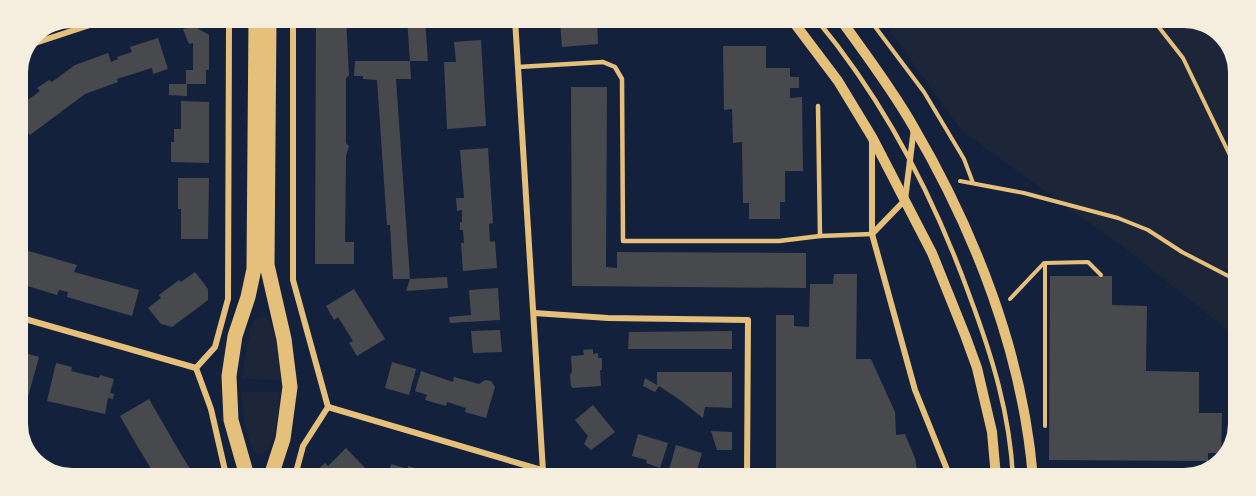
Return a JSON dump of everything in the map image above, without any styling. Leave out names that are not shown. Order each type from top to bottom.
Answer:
[{"type":"main road","points":[[245,468],[231,420],[229,376],[235,336],[248,297],[254,269],[256,28]]},
{"type":"main road","points":[[269,28],[267,265],[288,360],[290,387],[283,439],[274,468]]},
{"type":"street","points":[[41,41],[81,28]]},
{"type":"street","points":[[196,368],[215,347],[228,299],[229,28]]},
{"type":"street","points":[[293,28],[293,279],[328,407],[303,446],[297,468]]},
{"type":"street","points":[[516,28],[543,468]]},
{"type":"street","points":[[798,28],[838,81],[872,137],[932,254],[976,368],[992,432],[995,468]]},
{"type":"street","points":[[847,28],[879,72],[914,127],[944,182],[978,257],[998,312],[1025,414],[1032,468]]},
{"type":"street","points":[[872,234],[905,200],[914,127]]},
{"type":"street","points":[[872,137],[872,234],[915,390],[946,468]]},
{"type":"street","points":[[534,313],[609,318],[748,320],[747,468]]},
{"type":"street","points":[[29,320],[196,368]]},
{"type":"street","points":[[196,368],[211,409],[224,468]]},
{"type":"street","points":[[328,407],[533,468]]},
{"type":"lane","points":[[824,28],[887,118],[910,159],[950,243],[987,343],[1006,415],[1012,468]]},
{"type":"lane","points":[[518,67],[603,62],[615,68],[622,79],[623,241],[779,241],[820,236],[872,234]]},
{"type":"lane","points":[[818,106],[820,236]]},
{"type":"path","points":[[876,28],[924,92],[964,159],[973,183]]},
{"type":"path","points":[[1159,28],[1183,58],[1227,150]]},
{"type":"path","points":[[944,182],[973,183],[1118,218],[1148,230],[1200,262],[1228,276]]},
{"type":"path","points":[[998,312],[1045,263],[1088,262],[1101,275]]},
{"type":"path","points":[[1045,263],[1045,427]]},
{"type":"shaded area","points":[[888,28],[1184,28],[1198,31],[1210,38],[1222,50],[1227,70],[1228,330],[1128,251],[962,131]]},
{"type":"shaded area","points":[[264,316],[272,327],[281,380],[242,379],[250,330],[256,318]]},
{"type":"shaded area","points":[[241,392],[280,392],[274,436],[267,450],[262,454],[254,452],[252,448],[244,422]]},
{"type":"building","points":[[197,28],[209,35],[209,70],[206,70],[206,84],[186,84],[186,70],[193,70],[193,43],[189,44],[183,29]]},
{"type":"building","points":[[316,28],[346,28],[349,75],[346,78],[346,143],[349,146],[346,156],[345,242],[354,242],[354,264],[315,264]]},
{"type":"building","points":[[408,28],[426,28],[428,61],[410,61]]},
{"type":"building","points":[[561,28],[597,28],[598,44],[562,47]]},
{"type":"building","points":[[158,38],[168,69],[153,74],[152,68],[117,79],[118,82],[85,94],[30,135],[28,133],[28,100],[40,91],[37,88],[49,80],[52,82],[75,65],[108,53],[111,62],[118,59],[117,57],[132,52],[130,47]]},
{"type":"building","points":[[481,40],[486,126],[447,129],[444,62],[456,62],[454,42]]},
{"type":"building","points":[[723,46],[766,46],[766,68],[790,68],[790,77],[799,77],[799,88],[790,88],[790,98],[802,97],[803,171],[785,171],[785,202],[780,202],[780,219],[749,219],[749,203],[743,203],[742,142],[733,143],[732,109],[724,110]]},
{"type":"building","points":[[355,61],[410,61],[411,79],[396,79],[410,279],[393,279],[377,80],[354,76]]},
{"type":"building","points":[[169,84],[187,84],[187,96],[169,95]]},
{"type":"building","points":[[571,87],[607,87],[606,267],[617,268],[617,252],[806,253],[806,288],[572,286]]},
{"type":"building","points":[[181,101],[209,102],[209,163],[171,162],[171,142],[174,142],[174,129],[181,129]]},
{"type":"building","points":[[488,148],[493,223],[489,224],[490,242],[495,241],[497,268],[463,271],[461,243],[464,243],[463,230],[460,230],[462,210],[457,211],[456,198],[464,198],[460,150]]},
{"type":"building","points":[[178,178],[209,178],[208,239],[181,239]]},
{"type":"building","points":[[29,251],[77,265],[74,272],[139,290],[132,316],[67,297],[68,292],[59,290],[57,295],[29,286]]},
{"type":"building","points":[[195,272],[208,289],[208,300],[172,327],[161,324],[148,308],[161,298],[159,295],[179,280],[181,282]]},
{"type":"building","points":[[834,274],[857,274],[856,359],[871,359],[895,412],[896,435],[905,434],[917,468],[776,468],[776,315],[794,315],[794,326],[809,327],[810,284],[833,284]]},
{"type":"building","points":[[1050,276],[1112,276],[1112,305],[1147,306],[1146,371],[1199,372],[1199,413],[1222,413],[1221,446],[1217,453],[1208,453],[1206,461],[1049,460]]},
{"type":"building","points":[[447,277],[448,288],[406,291],[410,279]]},
{"type":"building","points":[[498,288],[500,320],[450,323],[449,317],[471,315],[469,290]]},
{"type":"building","points":[[354,289],[385,339],[357,356],[349,343],[353,341],[338,317],[334,320],[326,306]]},
{"type":"building","points":[[500,330],[502,352],[473,353],[471,331]]},
{"type":"building","points":[[732,331],[732,349],[628,349],[629,332]]},
{"type":"building","points":[[593,349],[593,354],[598,353],[598,358],[602,358],[601,386],[573,388],[570,375],[572,372],[571,356],[584,355],[583,350]]},
{"type":"building","points":[[29,354],[39,357],[29,394]]},
{"type":"building","points":[[392,362],[416,369],[409,395],[385,388]]},
{"type":"building","points":[[56,363],[72,367],[71,371],[114,379],[110,393],[114,394],[113,399],[108,398],[105,414],[47,401]]},
{"type":"building","points":[[421,371],[453,382],[454,377],[479,384],[485,380],[491,381],[495,387],[486,418],[465,412],[466,408],[447,402],[446,406],[425,400],[427,395],[415,391]]},
{"type":"building","points":[[657,372],[732,372],[732,408],[705,407],[703,418],[659,386],[655,392],[643,386],[645,378],[657,385]]},
{"type":"building","points":[[149,399],[190,468],[151,468],[120,416]]},
{"type":"building","points":[[593,405],[615,432],[591,450],[584,444],[588,436],[575,420]]},
{"type":"building","points":[[711,431],[732,432],[732,450],[717,450]]},
{"type":"building","points":[[638,434],[668,443],[660,468],[646,463],[647,460],[632,456]]},
{"type":"building","points":[[676,445],[702,453],[698,468],[670,468]]},
{"type":"building","points":[[346,448],[365,468],[320,468],[325,463],[328,466]]},
{"type":"building","points":[[391,464],[405,468],[390,468]]}]
